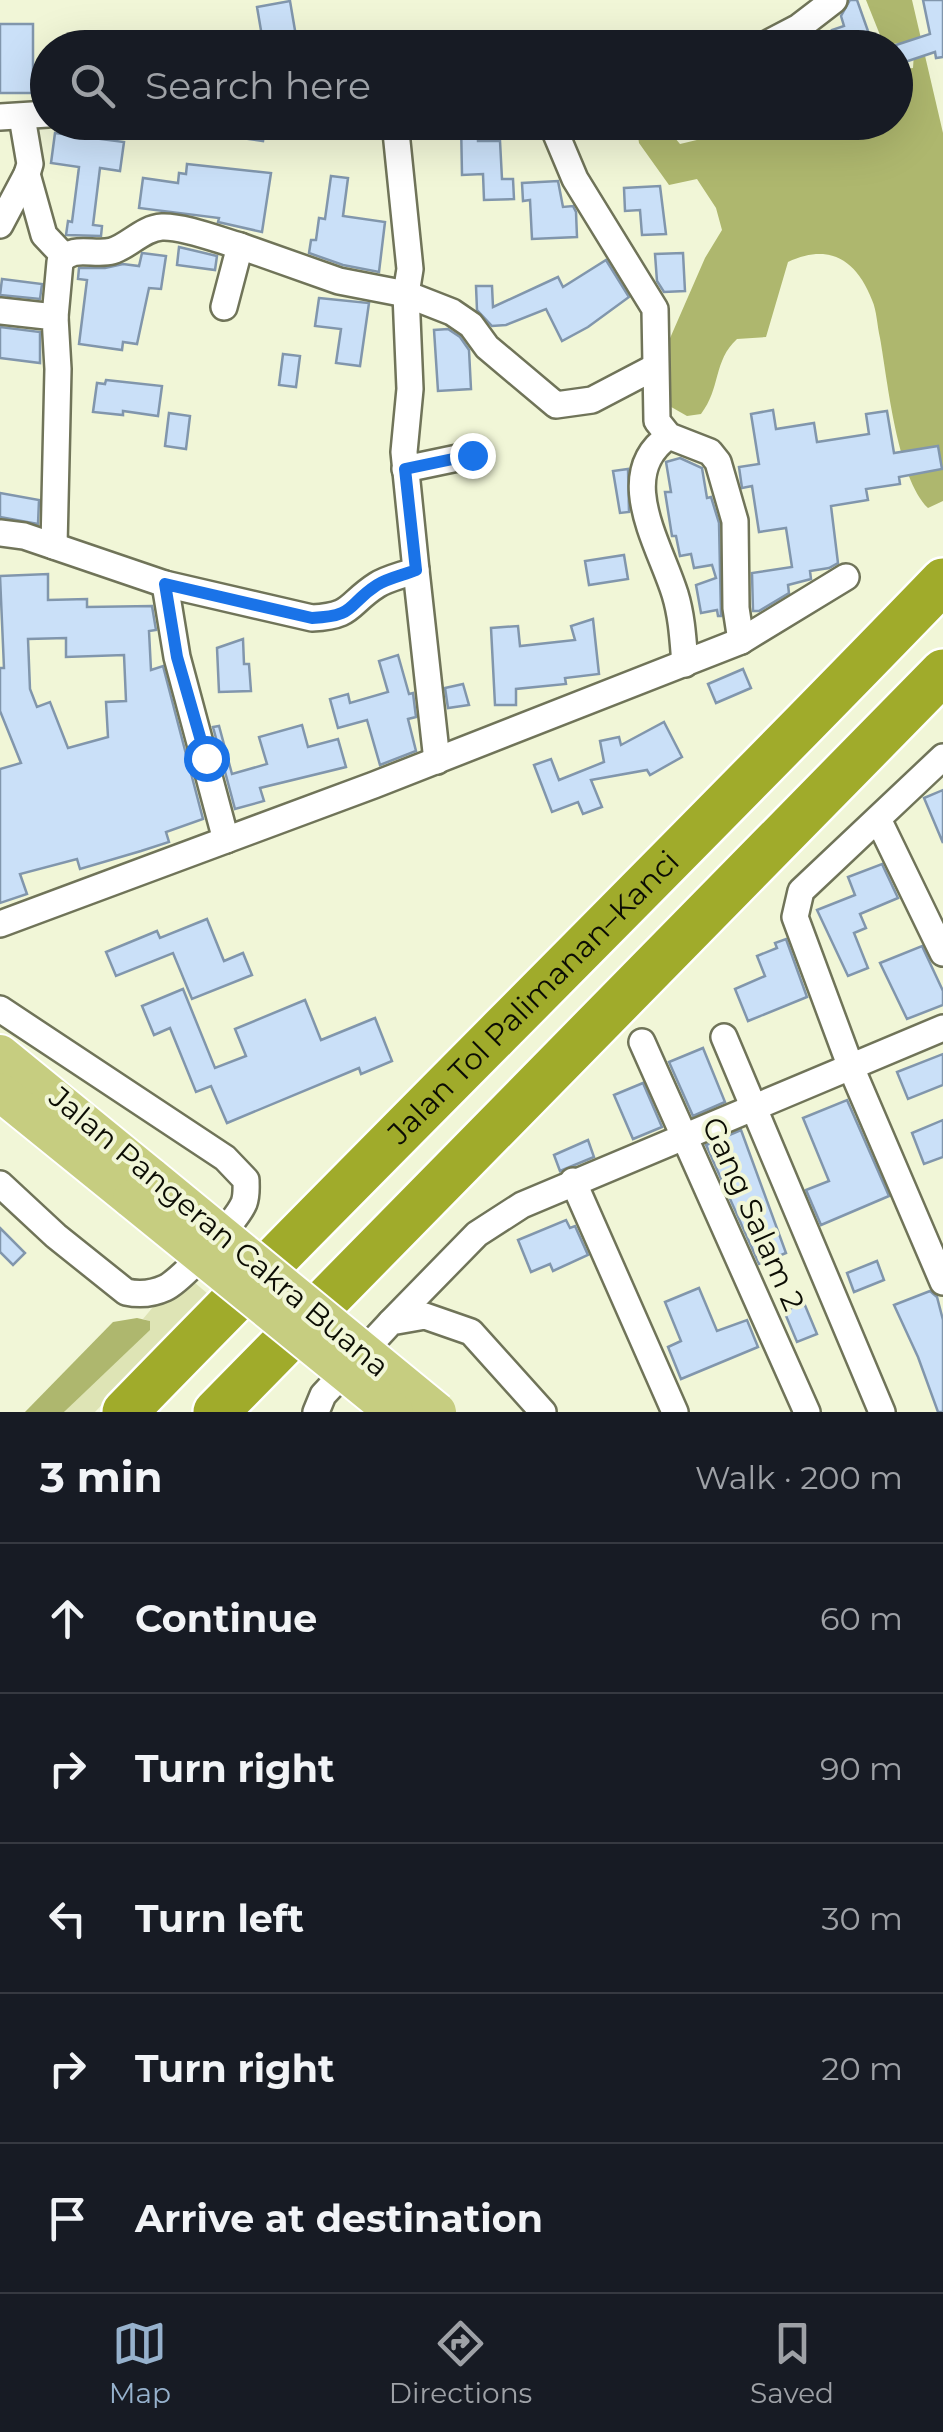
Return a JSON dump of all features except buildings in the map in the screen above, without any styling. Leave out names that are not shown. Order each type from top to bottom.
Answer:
[{"type":"highway","name":"Jalan Tol Palimanan–Kanci","points":[[125,1412],[943,582]]},
{"type":"highway","name":"Jalan Tol Palimanan–Kanci","points":[[216,1412],[943,672]]},
{"type":"main road","name":"Jalan Pangeran Cakra Buana","points":[[0,1054],[142,1189],[394,1412]]},
{"type":"main road","name":"Jalan Pangeran Cakra Buana","points":[[0,1092],[142,1189],[437,1412]]},
{"type":"street","points":[[792,30],[834,0]]},
{"type":"street","points":[[0,225],[28,174],[23,116]]},
{"type":"street","points":[[397,140],[410,269],[406,294],[410,390],[405,469],[437,761]]},
{"type":"street","points":[[559,140],[575,179],[655,309],[654,413],[669,436],[710,452],[718,462],[735,521],[736,608],[741,642]]},
{"type":"street","points":[[28,174],[44,234],[64,256]]},
{"type":"street","points":[[54,546],[58,369],[55,317],[60,262],[74,252],[112,251],[150,230],[164,227],[240,246],[338,281],[406,294],[452,312],[471,325],[487,347],[556,405],[592,400],[655,367]]},
{"type":"street","points":[[224,307],[240,246]]},
{"type":"street","points":[[0,311],[55,317]]},
{"type":"street","points":[[669,436],[652,448],[643,467],[643,491],[648,524],[680,613],[685,664]]},
{"type":"street","points":[[405,469],[472,455]]},
{"type":"street","points":[[0,533],[24,536],[165,584],[312,618],[333,617],[352,610],[379,584],[416,570]]},
{"type":"street","points":[[0,924],[437,761],[741,642],[846,577]]},
{"type":"street","points":[[165,584],[177,657],[226,840]]},
{"type":"street","points":[[943,757],[801,891],[795,916],[850,1065],[943,1282]]},
{"type":"street","points":[[878,819],[943,953]]},
{"type":"street","points":[[0,1009],[225,1158],[246,1180],[246,1195],[239,1212],[180,1278],[168,1288],[138,1294],[126,1292],[56,1236],[0,1184]]},
{"type":"street","points":[[316,1412],[323,1395],[477,1234],[522,1205],[943,1028]]},
{"type":"street","points":[[724,1036],[882,1412]]},
{"type":"street","name":"Gang Salam 2","points":[[642,1042],[807,1412]]},
{"type":"street","points":[[573,1181],[675,1412]]},
{"type":"street","points":[[391,1322],[425,1316],[471,1332],[542,1412]]},
{"type":"green space","points":[[866,0],[912,0],[943,133],[943,501],[928,508],[917,494],[901,452],[874,304],[858,274],[839,258],[816,254],[788,262],[766,337],[737,339],[729,347],[701,414],[687,416],[666,404],[664,352],[705,258],[722,230],[716,208],[697,179],[669,185],[639,140],[677,140],[680,144],[697,140],[913,140],[913,30],[878,30]]},
{"type":"green space","points":[[188,1277],[208,1294],[95,1412],[64,1412],[150,1321],[143,1319],[158,1301]]},
{"type":"green space","points":[[137,1318],[150,1321],[150,1330],[64,1412],[25,1412],[113,1322]]},
{"type":"route","points":[[206,758],[177,657],[165,584],[312,618],[333,617],[352,610],[379,584],[416,570],[405,469],[472,455]]}]
